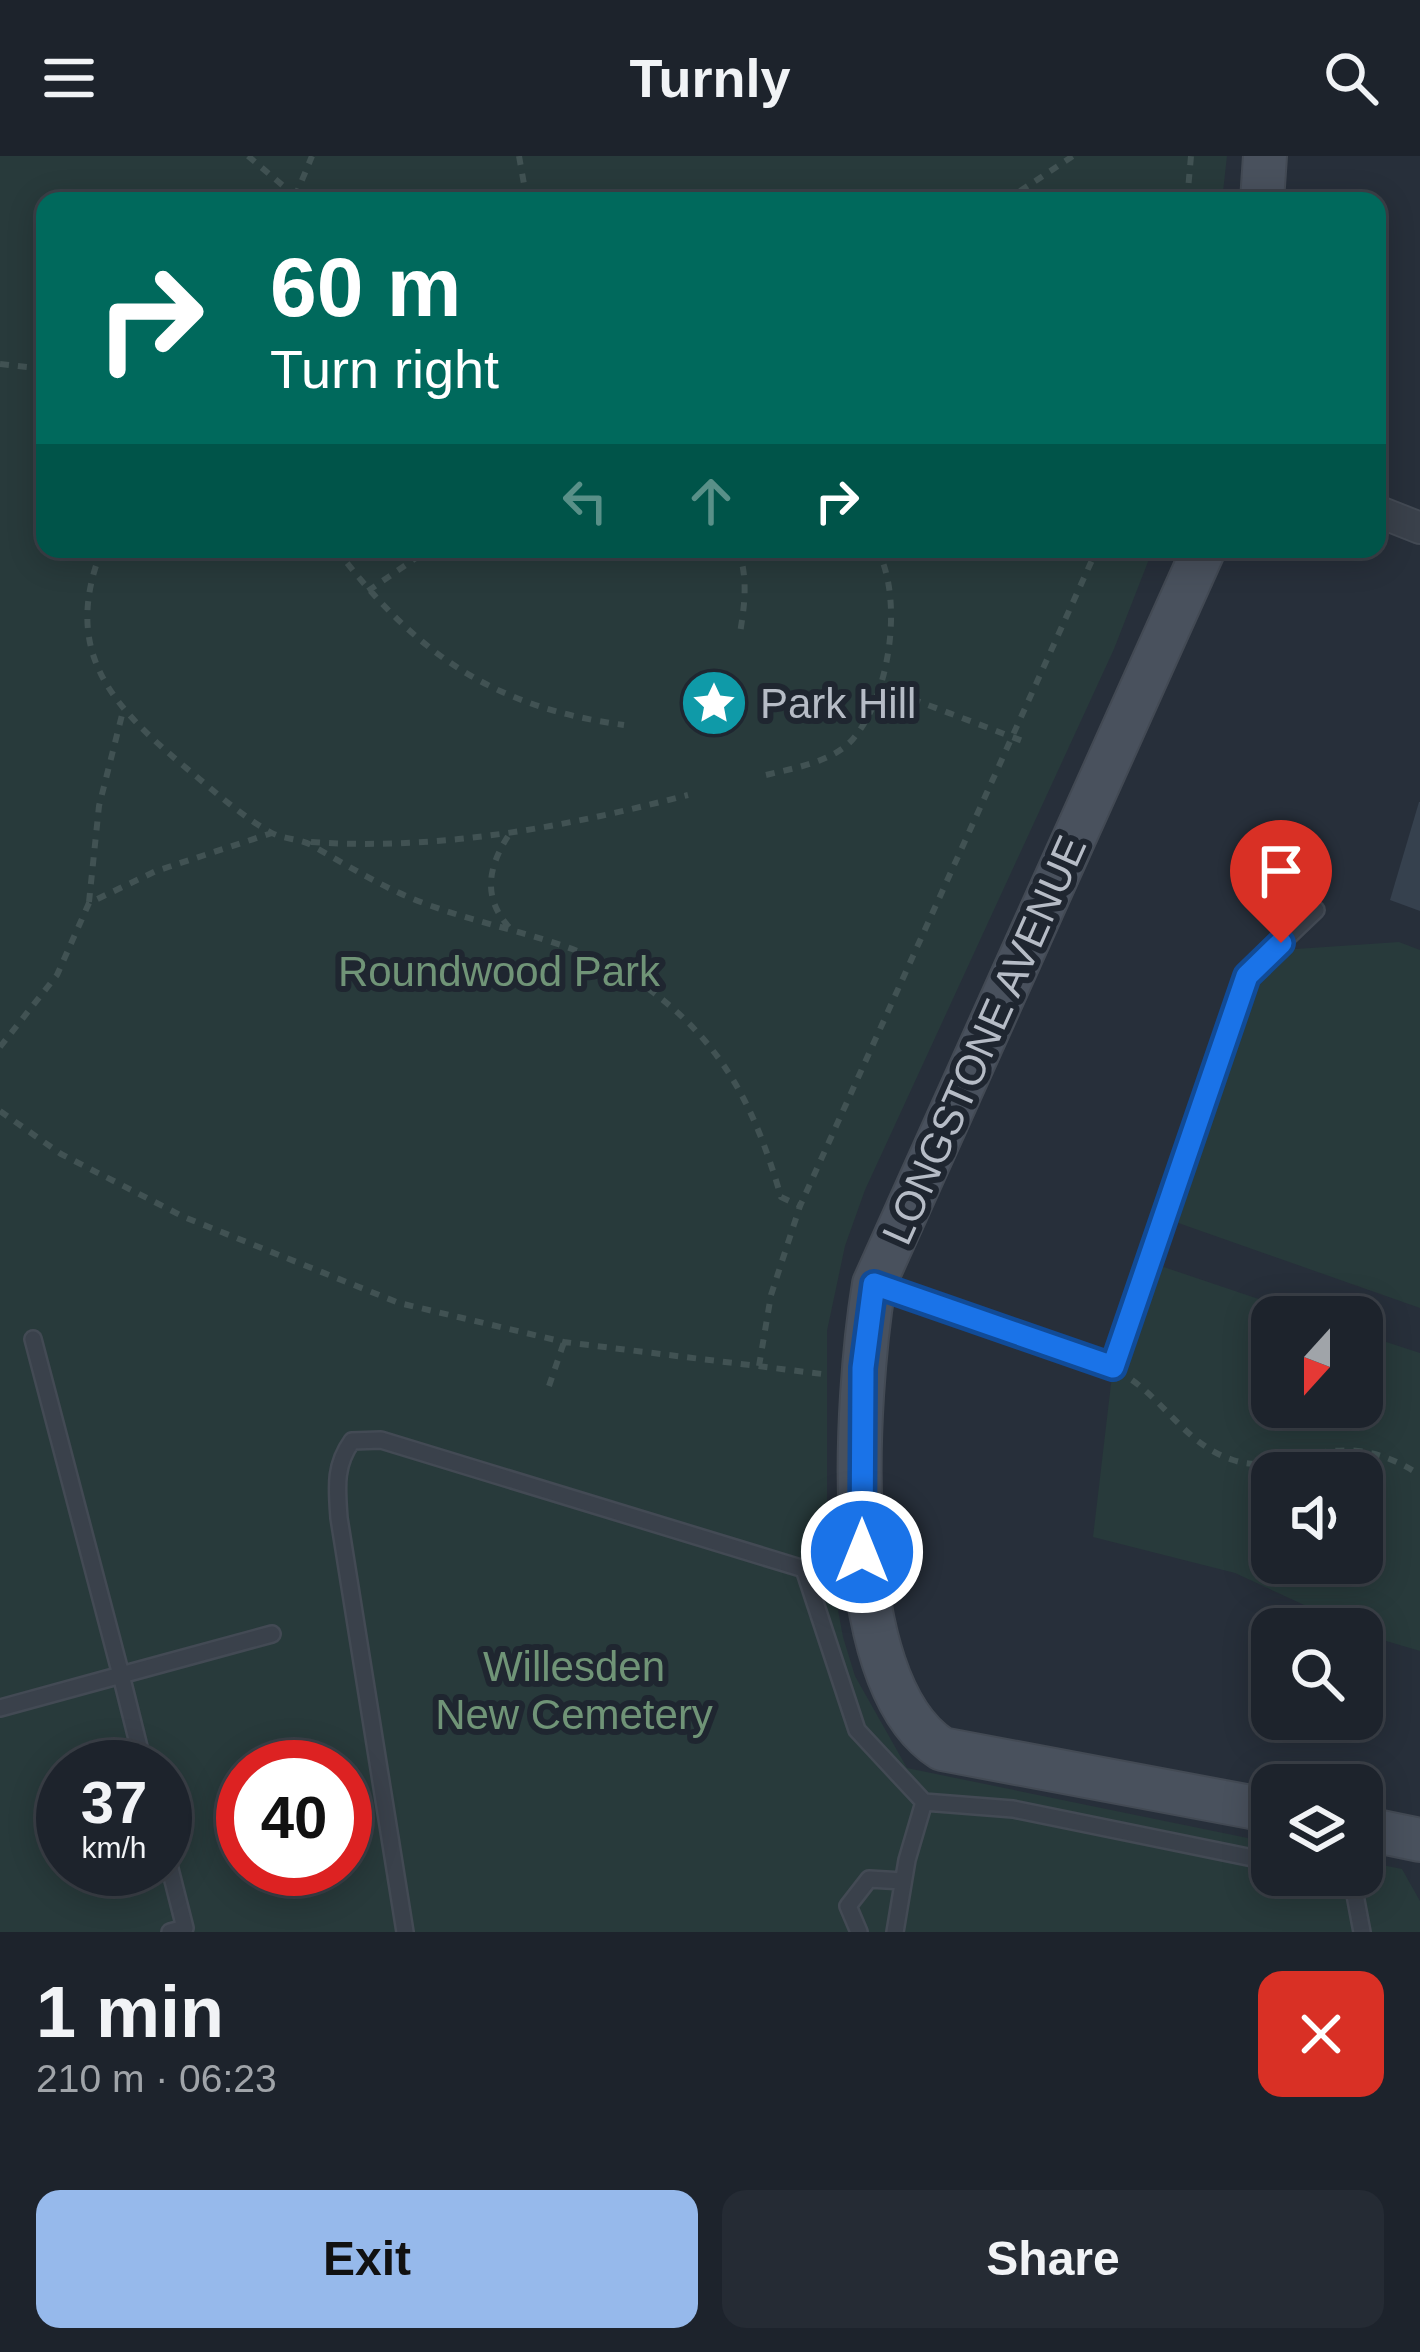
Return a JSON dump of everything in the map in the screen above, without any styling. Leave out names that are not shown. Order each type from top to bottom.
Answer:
[{"type":"street","points":[[1263,192],[1265,156]]},
{"type":"street","points":[[1386,515],[1420,528]]},
{"type":"street","name":"LONGSTONE AVENUE","points":[[1200,558],[874,1284],[863,1368],[862,1552],[876,1641],[907,1714],[921,1735],[942,1749],[1251,1807]]},
{"type":"street","points":[[1383,1832],[1420,1840]]},
{"type":"lane","points":[[874,1284],[1113,1367],[1247,976],[1316,910]]},
{"type":"lane","points":[[33,1339],[137,1740]]},
{"type":"lane","points":[[404,1932],[339,1518],[336,1478],[340,1456],[352,1441],[382,1440],[804,1569],[857,1730],[924,1802],[1013,1809],[1251,1858]]},
{"type":"lane","points":[[0,1708],[272,1634]]},
{"type":"lane","points":[[895,1932],[924,1802]]},
{"type":"lane","points":[[859,1932],[848,1906],[869,1880],[903,1881]]},
{"type":"lane","points":[[170,1932],[185,1928],[177,1896]]},
{"type":"lane","points":[[1355,1896],[1362,1932]]},
{"type":"path","points":[[248,156],[290,192]]},
{"type":"path","points":[[300,192],[312,156]]},
{"type":"path","points":[[519,156],[525,192]]},
{"type":"path","points":[[1018,192],[1072,156]]},
{"type":"path","points":[[1188,192],[1191,156]]},
{"type":"path","points":[[0,364],[36,368]]},
{"type":"path","points":[[100,558],[87,604],[88,650],[123,711],[184,766],[272,833],[308,842],[404,844],[595,819],[688,795]]},
{"type":"path","points":[[342,558],[410,633],[475,679],[514,699],[556,712],[624,725]]},
{"type":"path","points":[[368,591],[416,558]]},
{"type":"path","points":[[740,633],[741,558]]},
{"type":"path","points":[[766,775],[840,750],[866,717],[888,655],[892,613],[880,558]]},
{"type":"path","points":[[759,1366],[770,1295],[800,1206],[1093,558]]},
{"type":"path","points":[[878,686],[1028,743]]},
{"type":"path","points":[[0,1047],[57,976],[89,903],[99,806],[123,711]]},
{"type":"path","points":[[89,903],[156,871],[272,833]]},
{"type":"path","points":[[510,833],[490,876],[496,912],[510,928]]},
{"type":"path","points":[[308,842],[347,868],[426,904],[608,963],[650,990],[690,1022],[722,1060],[750,1104],[781,1197],[800,1206]]},
{"type":"path","points":[[0,1111],[61,1154],[184,1217],[291,1263],[429,1312],[564,1342],[833,1376]]},
{"type":"path","points":[[549,1386],[564,1342]]},
{"type":"path","points":[[1113,1367],[1140,1386],[1206,1450],[1238,1462],[1270,1466],[1317,1453],[1356,1449],[1392,1457],[1420,1475]]},
{"type":"green space","name":"Roundwood Park","points":[[0,156],[1227,156],[1223,192],[36,192],[36,558],[1149,558],[1114,649],[865,1190],[845,1246],[827,1331],[827,1550],[843,1637],[855,1676],[907,1768],[1251,1839],[1251,1896],[1383,1896],[1383,1865],[1402,1869],[1420,1901],[1420,1932],[0,1932]]},
{"type":"green space","points":[[1399,942],[1420,950],[1420,1308],[1167,1219],[1267,951]]},
{"type":"green space","points":[[1140,1259],[1251,1296],[1251,1428],[1383,1428],[1383,1341],[1420,1353],[1420,1651],[1383,1640],[1383,1608],[1311,1608],[1259,1584],[1383,1584],[1383,1452],[1251,1452],[1251,1580],[1093,1537],[1113,1367]]},
{"type":"building","points":[[1420,802],[1420,911],[1390,900]]},
{"type":"place","name":"Park Hill","points":[[714,703]]},
{"type":"route","points":[[862,1552],[863,1368],[874,1284],[1113,1367],[1247,976],[1281,943]]},
{"type":"park label","name":"Willesden New Cemetery","points":[[574,1690]]}]
